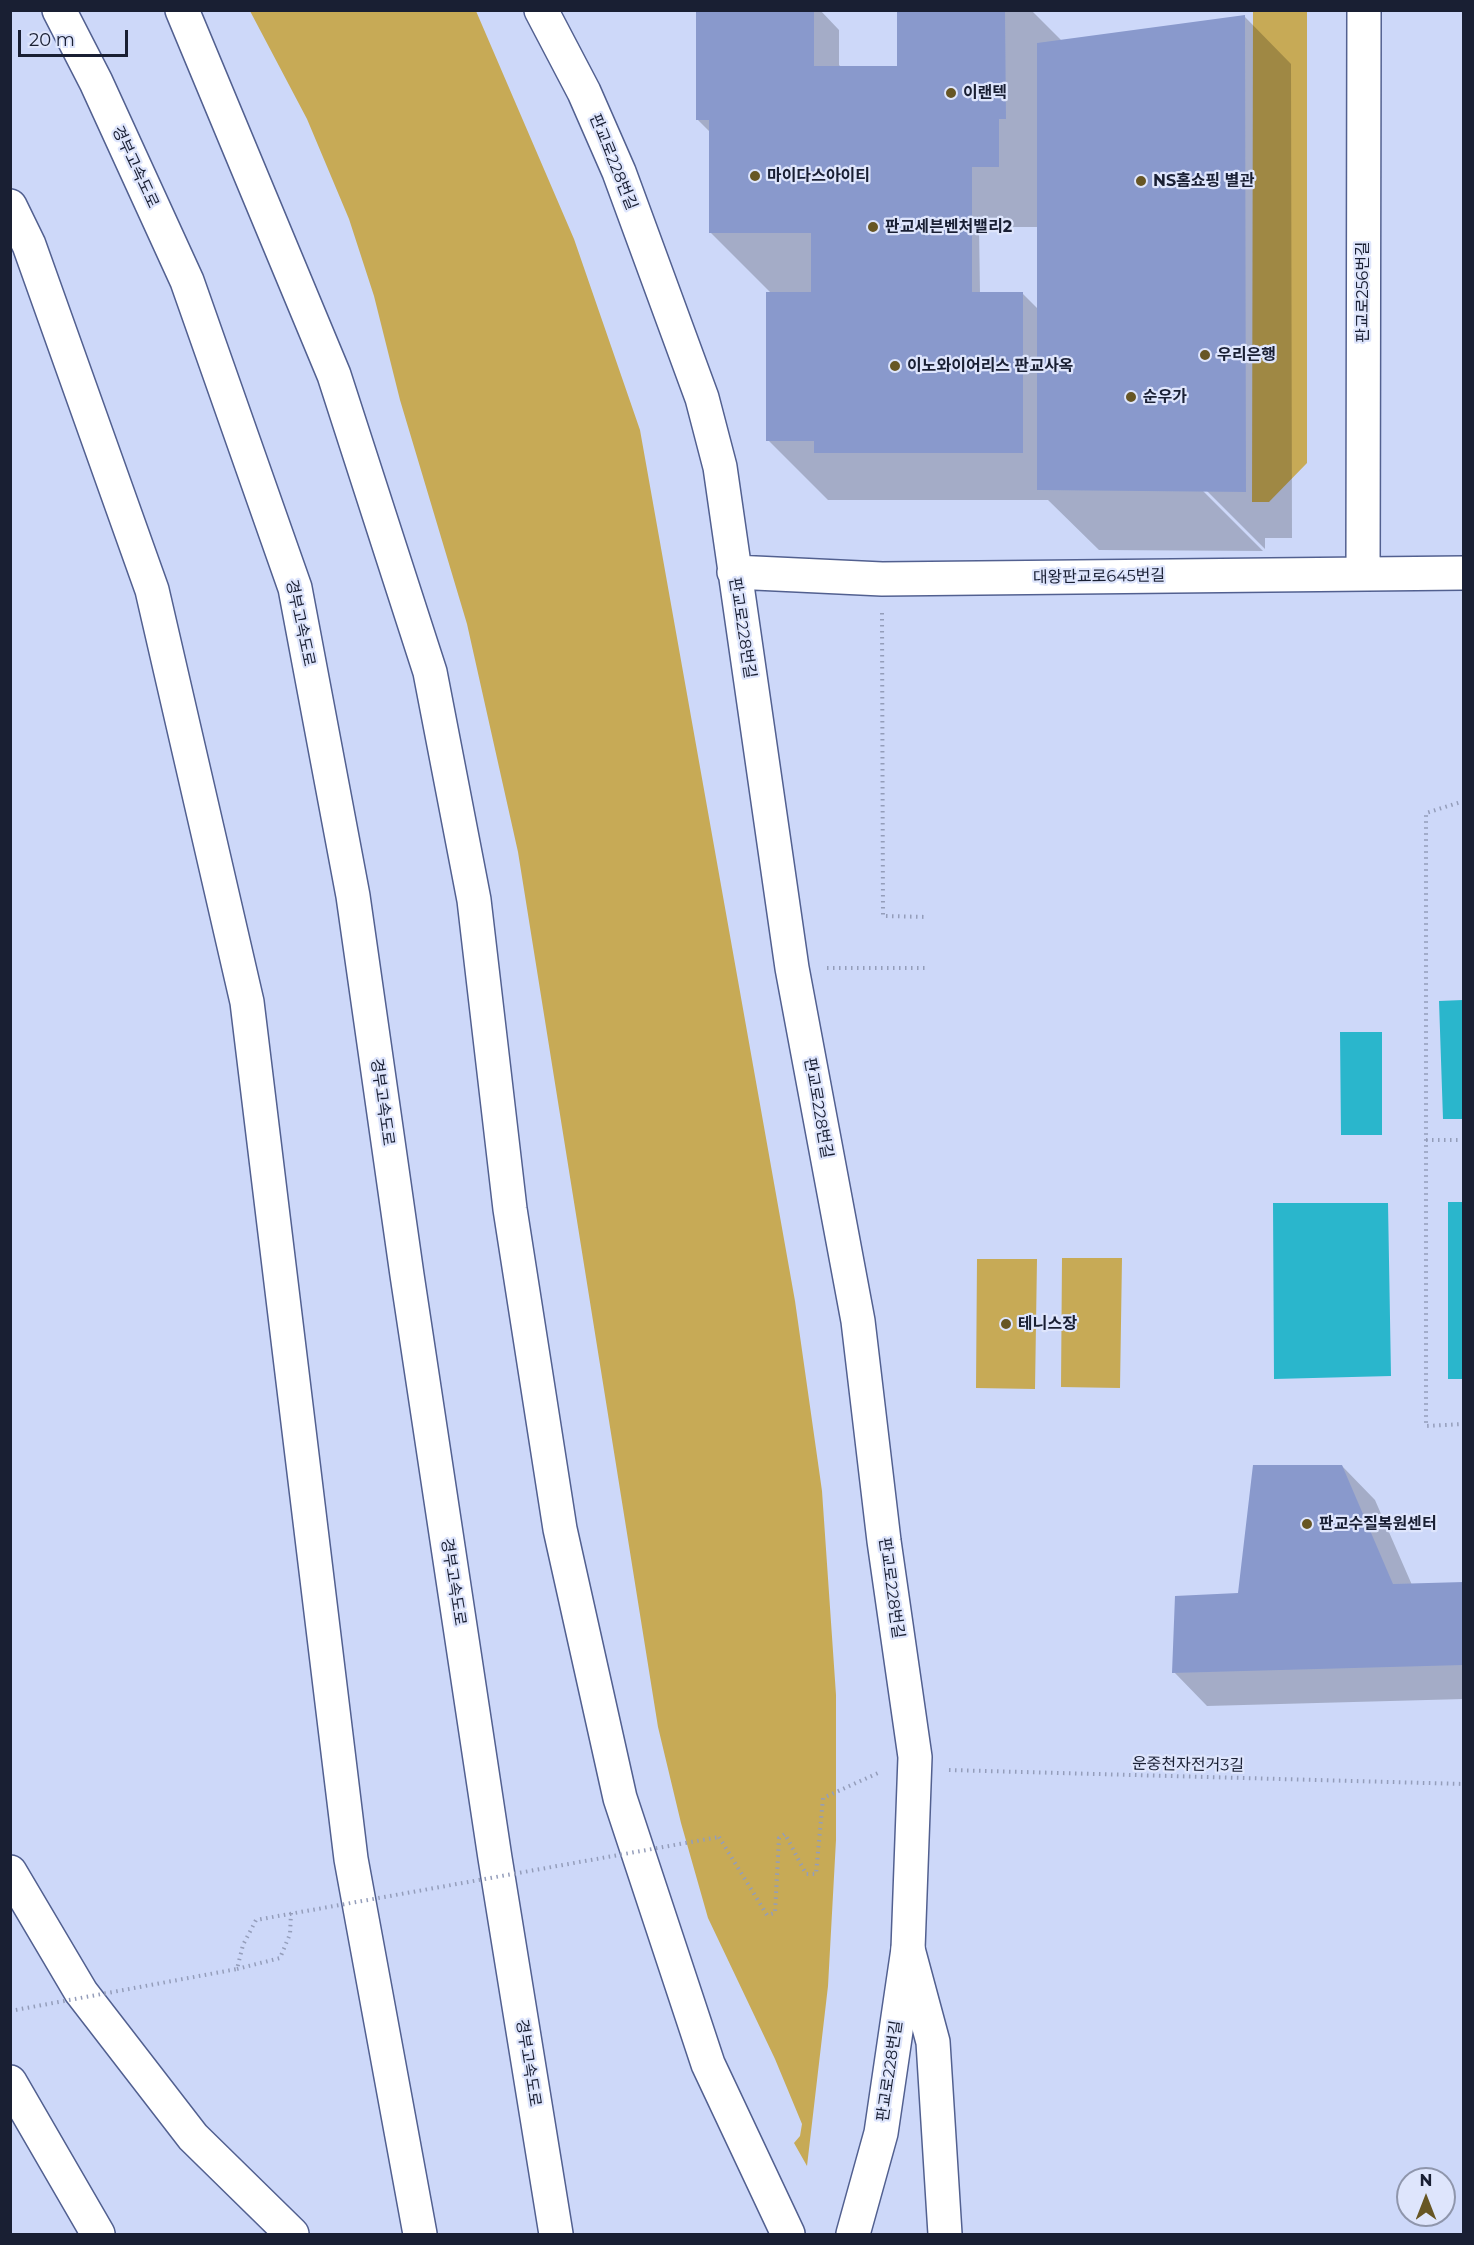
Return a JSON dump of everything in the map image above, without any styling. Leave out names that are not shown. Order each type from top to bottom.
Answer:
[{"type":"main road","name":"경부고속도로","points":[[59,10],[96,82],[187,281],[295,588],[353,896],[491,1835],[556,2235]]},
{"type":"main road","points":[[164,10],[232,132]]},
{"type":"main road","points":[[182,10],[334,375],[430,672],[474,900],[510,1209],[560,1529],[620,1798],[708,2064],[788,2235]]},
{"type":"main road","name":"판교로228번길","points":[[541,10],[584,92],[619,172],[702,398],[720,467],[792,968],[858,1321],[884,1541],[915,1757],[908,1949],[881,2133],[853,2235]]},
{"type":"main road","name":"판교로256번길","points":[[1363,574],[1364,10]]},
{"type":"main road","points":[[10,206],[29,245],[152,590],[248,1002],[351,1858],[420,2235]]},
{"type":"main road","name":"대왕판교로645번길","points":[[734,572],[882,579],[1464,573]]},
{"type":"main road","points":[[10,1872],[81,1992],[193,2137],[292,2235]]},
{"type":"main road","points":[[908,1949],[933,2042],[945,2235]]},
{"type":"main road","points":[[10,2082],[98,2235]]},
{"type":"path","points":[[882,579],[883,916],[928,918]]},
{"type":"path","points":[[1464,801],[1426,813],[1426,1426],[1464,1424]]},
{"type":"path","points":[[792,968],[928,968]]},
{"type":"path","points":[[1426,1140],[1464,1140]]},
{"type":"path","points":[[237,1969],[243,1945],[256,1920],[719,1837],[767,1915],[776,1913],[779,1838],[785,1834],[806,1874],[816,1874],[823,1798],[915,1757]]},
{"type":"path","name":"운중천자전거3길","points":[[915,1757],[954,1772],[1464,1784]]},
{"type":"path","points":[[10,2011],[237,1969],[279,1958],[290,1934],[291,1913]]},
{"type":"shaded area","points":[[1253,10],[1307,11],[1307,463],[1269,502],[1252,502]]},
{"type":"shaded area","points":[[250,11],[476,11],[574,239],[640,430],[795,1301],[822,1491],[836,1695],[836,1840],[828,1986],[807,2166],[794,2143],[800,2136],[802,2124],[775,2059],[708,1918],[681,1823],[658,1727],[518,852],[467,624],[400,400],[374,296],[349,219],[307,119]]},
{"type":"shaded area","name":"테니스장","points":[[1062,1258],[1122,1258],[1120,1388],[1061,1387]]},
{"type":"shaded area","name":"테니스장","points":[[977,1259],[1037,1259],[1035,1389],[976,1388]]},
{"type":"water","points":[[1463,1000],[1463,1119],[1443,1119],[1439,1001]]},
{"type":"water","points":[[1340,1032],[1382,1032],[1382,1135],[1341,1135]]},
{"type":"water","points":[[1448,1202],[1463,1202],[1463,1379],[1448,1379]]},
{"type":"water","points":[[1273,1203],[1388,1203],[1391,1376],[1274,1379]]},
{"type":"building","points":[[696,10],[814,10],[814,66],[897,66],[897,10],[1005,10],[1006,119],[999,119],[999,167],[972,167],[972,292],[1023,292],[1023,453],[814,453],[814,441],[766,441],[766,292],[811,292],[811,233],[709,233],[709,120],[696,120]]},
{"type":"building","name":"NS홈쇼핑 별관","points":[[1245,15],[1246,492],[1037,490],[1037,43]]},
{"type":"building","name":"판교수질복원센터","points":[[1253,1465],[1342,1465],[1393,1584],[1464,1582],[1464,1665],[1172,1673],[1175,1596],[1238,1593]]},
{"type":"place","name":"이랜텍","points":[[951,93]]},
{"type":"place","name":"마이다스아이티","points":[[755,176]]},
{"type":"place","name":"NS홈쇼핑 별관","points":[[1141,181]]},
{"type":"place","name":"판교세븐벤처밸리2","points":[[873,227]]},
{"type":"place","name":"우리은행","points":[[1205,355]]},
{"type":"place","name":"이노와이어리스 판교사옥","points":[[895,366]]},
{"type":"place","name":"순우가","points":[[1131,397]]},
{"type":"place","name":"테니스장","points":[[1006,1324]]},
{"type":"place","name":"판교수질복원센터","points":[[1307,1524]]}]
